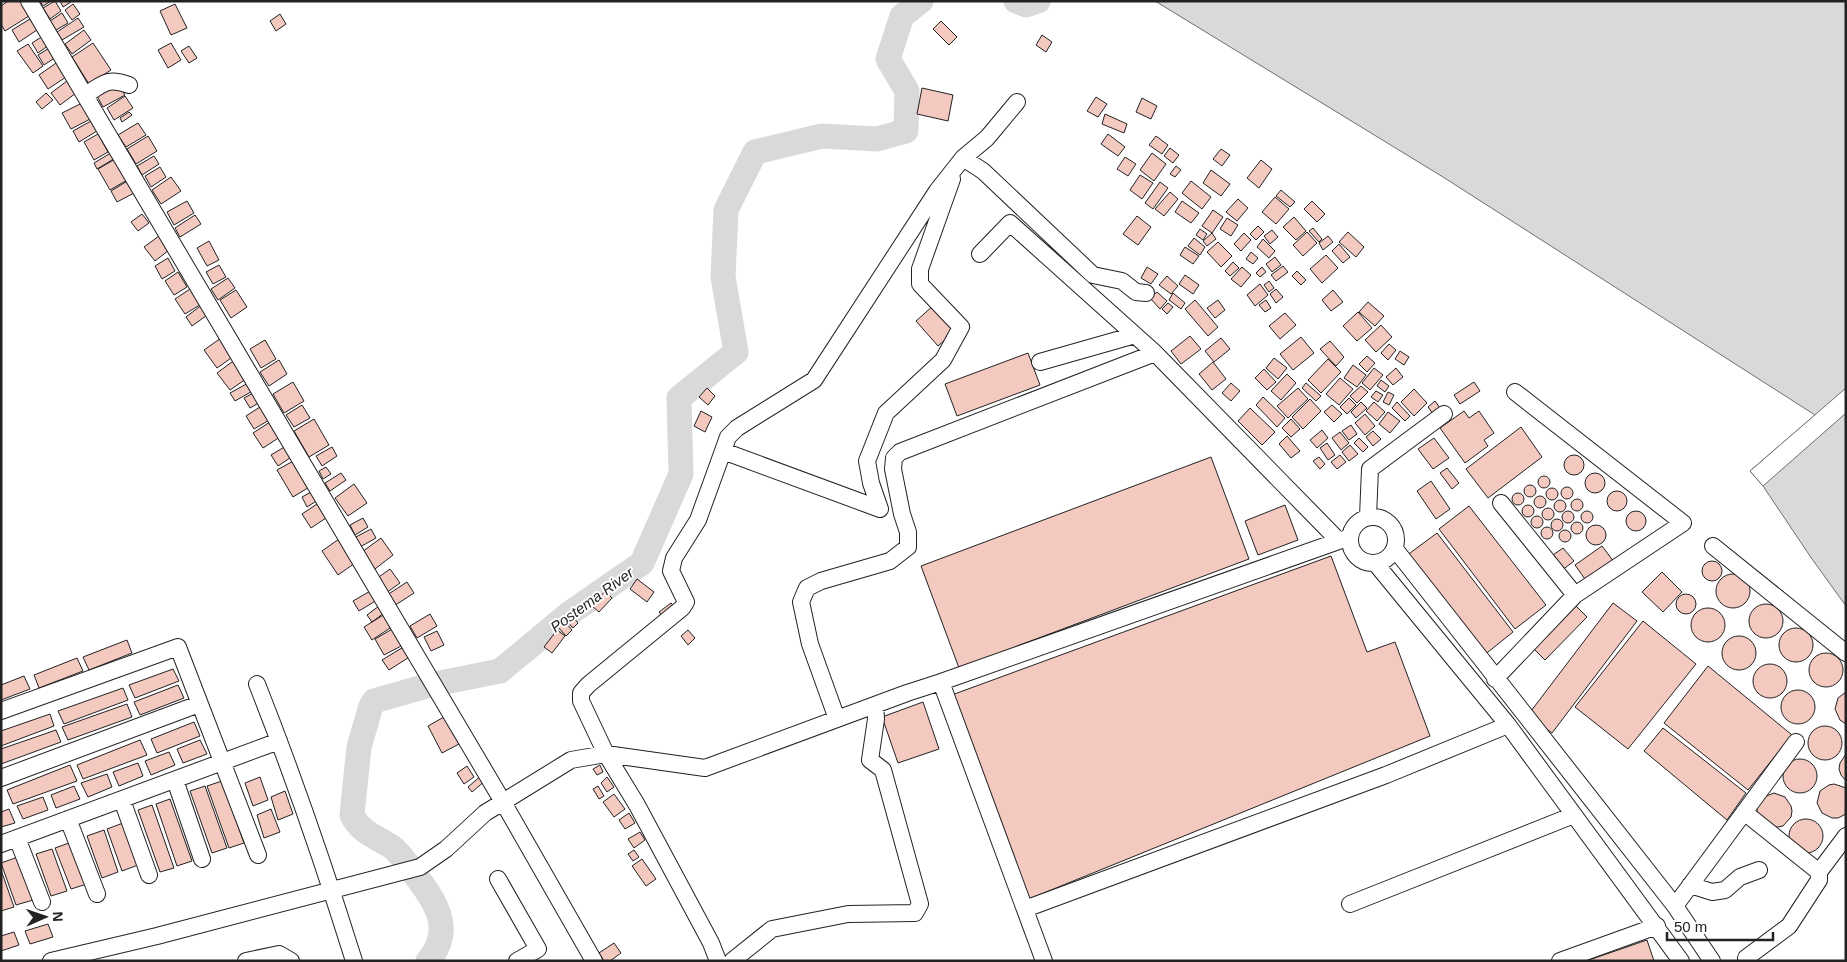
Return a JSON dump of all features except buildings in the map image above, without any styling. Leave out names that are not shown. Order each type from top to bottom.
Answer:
[{"type":"street","points":[[29,1],[503,802],[594,961]]},
{"type":"street","points":[[85,95],[110,80],[129,85]]},
{"type":"street","points":[[718,961],[711,943],[637,805],[606,754],[581,701],[581,693],[588,685],[682,608],[686,602],[671,571],[674,558],[698,520],[728,437],[737,428],[814,380],[937,191],[960,163],[987,138],[1018,102]]},
{"type":"street","points":[[960,163],[983,172],[1093,275],[1122,281],[1136,292],[1146,293]]},
{"type":"street","points":[[723,451],[880,509],[870,483],[867,461],[886,413],[943,360],[961,327],[920,284],[920,269],[960,163]]},
{"type":"street","points":[[50,961],[167,933],[420,867],[446,849],[485,813],[571,760],[606,754],[706,768],[875,705],[1345,539],[1356,524],[1368,517],[1376,517],[1389,523],[1396,535],[1395,550],[1388,559],[1376,564],[1362,561],[1356,557],[1345,539],[1155,353],[1010,223],[980,254]]},
{"type":"street","points":[[1040,362],[1135,335]]},
{"type":"street","points":[[837,719],[810,644],[801,602],[807,588],[821,581],[890,561],[908,546],[908,532],[902,514],[893,469],[894,458],[900,452],[1155,353]]},
{"type":"street","points":[[1495,679],[1575,595],[1683,523],[1515,392]]},
{"type":"street","points":[[1368,517],[1370,469],[1444,414]]},
{"type":"street","points":[[1501,503],[1575,595]]},
{"type":"street","points":[[1713,546],[1846,653]]},
{"type":"street","points":[[1395,550],[1675,906],[1712,961]]},
{"type":"street","points":[[1376,564],[1508,725],[1681,961]]},
{"type":"street","points":[[1,711],[178,647],[258,854]]},
{"type":"street","points":[[941,682],[1044,961]]},
{"type":"street","points":[[257,684],[332,890],[354,961]]},
{"type":"street","points":[[1,778],[199,704]]},
{"type":"street","points":[[732,961],[772,928],[848,914],[915,913],[920,904],[883,770],[870,760],[876,719],[875,705]]},
{"type":"street","points":[[1025,909],[1386,776],[1508,725]]},
{"type":"street","points":[[1,844],[279,741]]},
{"type":"street","points":[[1675,906],[1796,742]]},
{"type":"street","points":[[175,780],[202,859]]},
{"type":"street","points":[[122,800],[149,875]]},
{"type":"street","points":[[1744,812],[1819,872]]},
{"type":"street","points":[[1350,904],[1574,815]]},
{"type":"street","points":[[68,819],[97,894]]},
{"type":"street","points":[[1746,958],[1789,926],[1819,880],[1819,872],[1846,836]]},
{"type":"street","points":[[17,838],[42,902]]},
{"type":"street","points":[[1690,885],[1712,892],[1725,890],[1740,877],[1759,870]]},
{"type":"street","points":[[498,879],[538,949],[517,961]]},
{"type":"street","points":[[1560,961],[1657,926]]},
{"type":"street","points":[[246,961],[279,954],[291,961]]},
{"type":"shaded area","points":[[1155,1],[1846,1],[1846,606],[1763,486],[1750,471],[1815,415],[1443,177]]},
{"type":"pier","points":[[1846,388],[1846,413],[1763,486],[1750,471]]},
{"type":"waterway","name":"Postema River","points":[[428,961],[436,949],[440,937],[441,926],[434,904],[421,882],[399,853],[360,826],[352,815],[359,747],[371,706],[374,701],[430,685],[500,671],[570,613],[642,563],[681,474],[679,398],[736,352],[723,277],[726,210],[755,152],[822,136],[877,139],[906,131],[907,91],[888,59],[902,16],[921,1]]},
{"type":"waterway","name":"Postema River","points":[[1016,1],[1026,5],[1038,1]]}]
